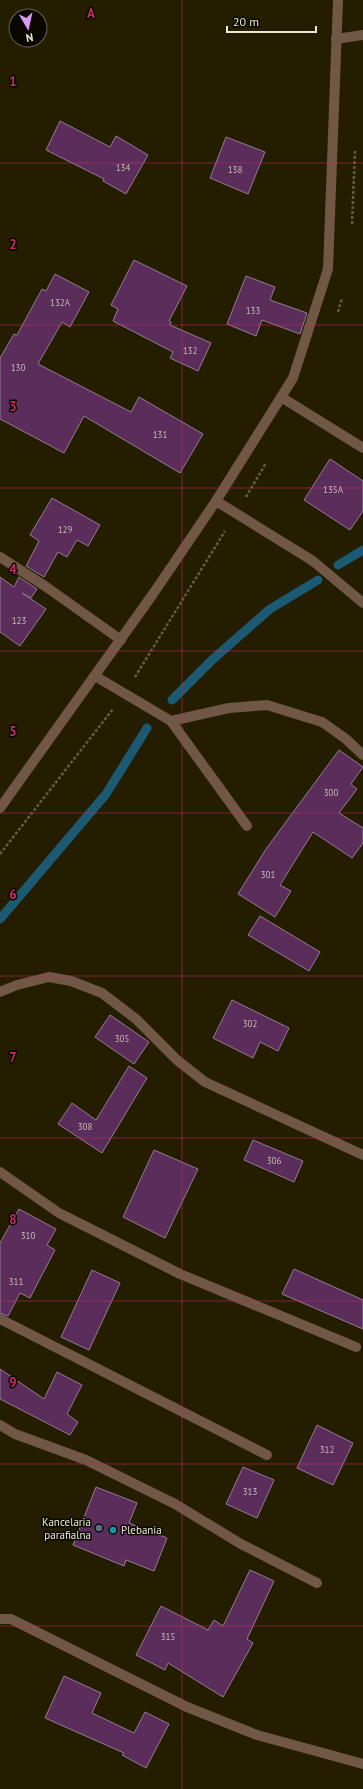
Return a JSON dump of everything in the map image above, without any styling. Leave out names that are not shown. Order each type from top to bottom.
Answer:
[{"type":"street","points":[[0,808],[121,640],[216,501],[293,378],[328,269],[338,0]]},
{"type":"street","points":[[336,39],[363,35]]},
{"type":"street","points":[[281,397],[363,448]]},
{"type":"street","points":[[216,501],[313,561],[363,603]]},
{"type":"street","points":[[0,558],[45,586],[121,640]]},
{"type":"street","points":[[95,676],[171,721],[247,826]]},
{"type":"street","points":[[171,721],[229,708],[267,705],[322,722],[346,739],[363,755]]},
{"type":"street","points":[[0,992],[17,985],[49,977],[71,981],[102,993],[136,1019],[177,1060],[205,1082],[363,1155]]},
{"type":"street","points":[[0,1172],[59,1213],[180,1274],[356,1347]]},
{"type":"street","points":[[0,1319],[267,1455]]},
{"type":"street","points":[[0,1425],[15,1434],[86,1460],[175,1504],[241,1544],[317,1583]]},
{"type":"street","points":[[0,1619],[11,1619],[201,1712],[257,1735],[363,1764]]},
{"type":"building","points":[[60,121],[110,147],[116,136],[148,155],[126,194],[103,181],[104,179],[46,150]]},
{"type":"building","points":[[226,137],[265,152],[248,194],[210,178]]},
{"type":"building","points":[[134,260],[187,286],[169,321],[171,322],[170,325],[211,343],[198,371],[170,358],[173,352],[113,321],[118,309],[111,305]]},
{"type":"building","points":[[55,274],[89,292],[70,327],[62,322],[38,364],[131,412],[139,397],[203,434],[180,473],[84,416],[64,453],[0,419],[0,358],[14,334],[17,335],[42,289],[46,291]]},
{"type":"building","points":[[246,276],[275,287],[270,300],[307,313],[300,334],[262,320],[256,336],[227,324]]},
{"type":"building","points":[[330,459],[363,481],[363,511],[350,530],[304,500]]},
{"type":"building","points":[[52,498],[100,525],[88,546],[77,540],[67,557],[58,552],[44,577],[26,566],[39,541],[30,535]]},
{"type":"building","points":[[0,577],[14,587],[19,577],[37,589],[31,598],[22,593],[46,609],[20,646],[0,632]]},
{"type":"building","points":[[339,750],[363,767],[351,784],[357,789],[339,813],[363,828],[363,843],[352,858],[313,832],[280,885],[291,891],[275,917],[238,894],[266,849]]},
{"type":"building","points":[[260,916],[320,952],[309,971],[248,935]]},
{"type":"building","points":[[232,1000],[289,1028],[278,1051],[260,1042],[253,1058],[213,1038]]},
{"type":"building","points":[[110,1015],[149,1042],[134,1064],[95,1037]]},
{"type":"building","points":[[129,1066],[147,1078],[102,1153],[58,1124],[72,1103],[96,1120]]},
{"type":"building","points":[[253,1140],[303,1161],[294,1182],[244,1160]]},
{"type":"building","points":[[154,1150],[198,1169],[165,1238],[123,1217]]},
{"type":"building","points":[[19,1209],[56,1229],[47,1245],[55,1250],[30,1298],[20,1293],[8,1316],[0,1313],[0,1243]]},
{"type":"building","points":[[294,1269],[363,1300],[363,1329],[282,1294]]},
{"type":"building","points":[[92,1270],[120,1283],[89,1350],[61,1337]]},
{"type":"building","points":[[0,1369],[44,1399],[57,1372],[82,1385],[67,1414],[78,1422],[70,1435],[0,1399]]},
{"type":"building","points":[[317,1425],[353,1443],[333,1485],[297,1468]]},
{"type":"building","points":[[243,1467],[274,1480],[257,1518],[226,1504]]},
{"type":"building","name":"Plebania","points":[[96,1487],[137,1503],[129,1523],[167,1538],[154,1571],[126,1560],[124,1566],[73,1545]]},
{"type":"building","points":[[250,1570],[274,1581],[247,1639],[253,1643],[223,1697],[168,1663],[165,1670],[136,1655],[161,1606],[208,1630],[214,1620],[223,1626]]},
{"type":"building","points":[[64,1676],[101,1693],[92,1713],[134,1733],[145,1712],[169,1724],[146,1768],[122,1755],[124,1753],[45,1718]]},
{"type":"waterway","points":[[338,565],[363,550]]},
{"type":"waterway","points":[[172,700],[212,660],[270,609],[318,580]]},
{"type":"waterway","points":[[0,919],[106,794],[147,728]]},
{"type":"place","name":"Kancelaria parafialna","points":[[99,1528]]},
{"type":"place","name":"Plebania","points":[[113,1530]]}]
